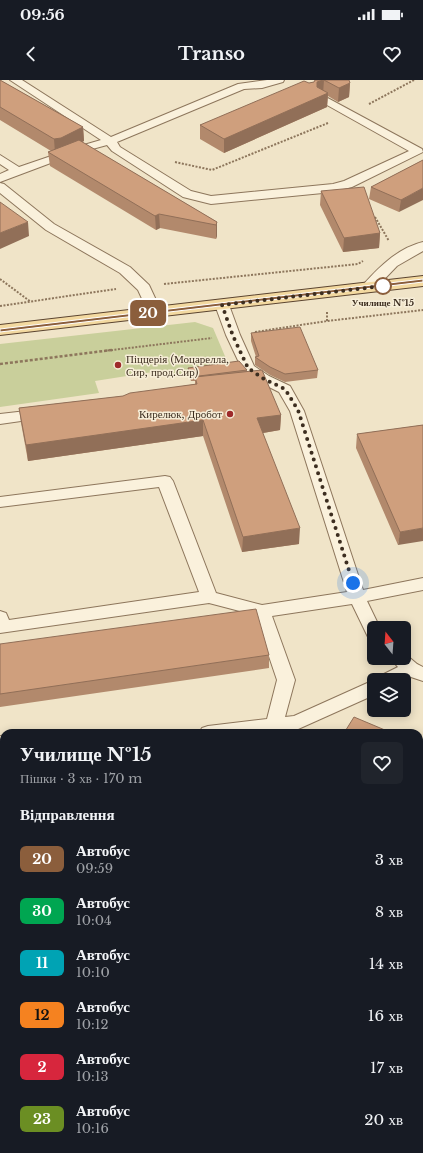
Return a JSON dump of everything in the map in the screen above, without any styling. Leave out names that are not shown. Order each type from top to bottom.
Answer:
[{"type":"main road","points":[[0,330],[423,281]]},
{"type":"lane","points":[[15,80],[110,141],[116,149],[187,194],[211,200],[341,186],[418,151],[352,113],[322,98]]},
{"type":"lane","points":[[230,80],[242,86]]},
{"type":"lane","points":[[74,151],[110,141],[242,86],[262,85],[284,81]]},
{"type":"lane","points":[[0,178],[60,156]]},
{"type":"lane","points":[[0,159],[18,171]]},
{"type":"lane","points":[[0,187],[50,227],[124,270],[144,288],[155,312]]},
{"type":"lane","points":[[368,288],[386,267],[404,254],[423,246]]},
{"type":"lane","points":[[222,305],[233,336],[248,368],[264,379],[285,389],[298,410],[357,597],[368,621]]},
{"type":"lane","points":[[240,381],[264,379]]},
{"type":"lane","points":[[0,419],[54,413]]},
{"type":"lane","points":[[0,502],[164,481],[209,598]]},
{"type":"lane","points":[[0,617],[2,627],[209,598],[262,612],[357,597],[423,584]]},
{"type":"lane","points":[[262,612],[286,680],[271,729]]},
{"type":"lane","points":[[400,673],[411,667]]},
{"type":"lane","points":[[275,729],[296,723],[367,690]]},
{"type":"path","points":[[175,162],[212,170],[352,113],[414,80]]},
{"type":"path","points":[[375,217],[392,246]]},
{"type":"path","points":[[0,306],[32,303],[48,298],[111,290],[144,288],[358,264],[365,260]]},
{"type":"path","points":[[0,279],[32,303]]},
{"type":"green space","points":[[195,322],[213,328],[230,368],[167,376],[165,370],[95,381],[99,393],[0,407],[0,344]]},
{"type":"building","points":[[0,80],[83,127],[61,138],[54,139],[0,107]]},
{"type":"building","points":[[315,80],[323,80],[317,82],[317,87],[328,93],[224,139],[200,125],[304,81],[309,83],[314,82]]},
{"type":"building","points":[[324,80],[349,80],[350,83],[339,88]]},
{"type":"building","points":[[79,140],[217,222],[216,225],[159,214],[155,216],[48,152]]},
{"type":"building","points":[[423,160],[423,188],[401,200],[371,187]]},
{"type":"building","points":[[364,187],[380,233],[344,238],[321,191]]},
{"type":"building","points":[[0,202],[28,222],[0,233]]},
{"type":"building","points":[[300,327],[318,370],[285,374],[270,367],[255,357],[259,356],[251,333]]},
{"type":"building","points":[[239,361],[247,370],[191,377],[188,368]]},
{"type":"building","points":[[262,370],[281,415],[257,418],[300,528],[243,537],[203,420],[26,445],[19,408],[123,396],[130,393],[197,384],[195,377]]},
{"type":"building","points":[[423,425],[423,528],[400,532],[357,434]]},
{"type":"building","points":[[256,609],[269,655],[0,694],[0,644]]},
{"type":"building","points":[[354,717],[382,729],[346,729]]},
{"type":"bus line","name":"20","points":[[0,330],[423,281]]},
{"type":"place","name":"Училище №15","points":[[383,286]]},
{"type":"place","name":"Піццерія (Моцарелла, Сир, прод.Сир)","points":[[118,365]]},
{"type":"place","name":"Кирелюк, Дробот","points":[[230,414]]},
{"type":"route","points":[[353,583],[298,410],[285,389],[264,379],[248,368],[233,336],[222,305],[383,286]]}]
